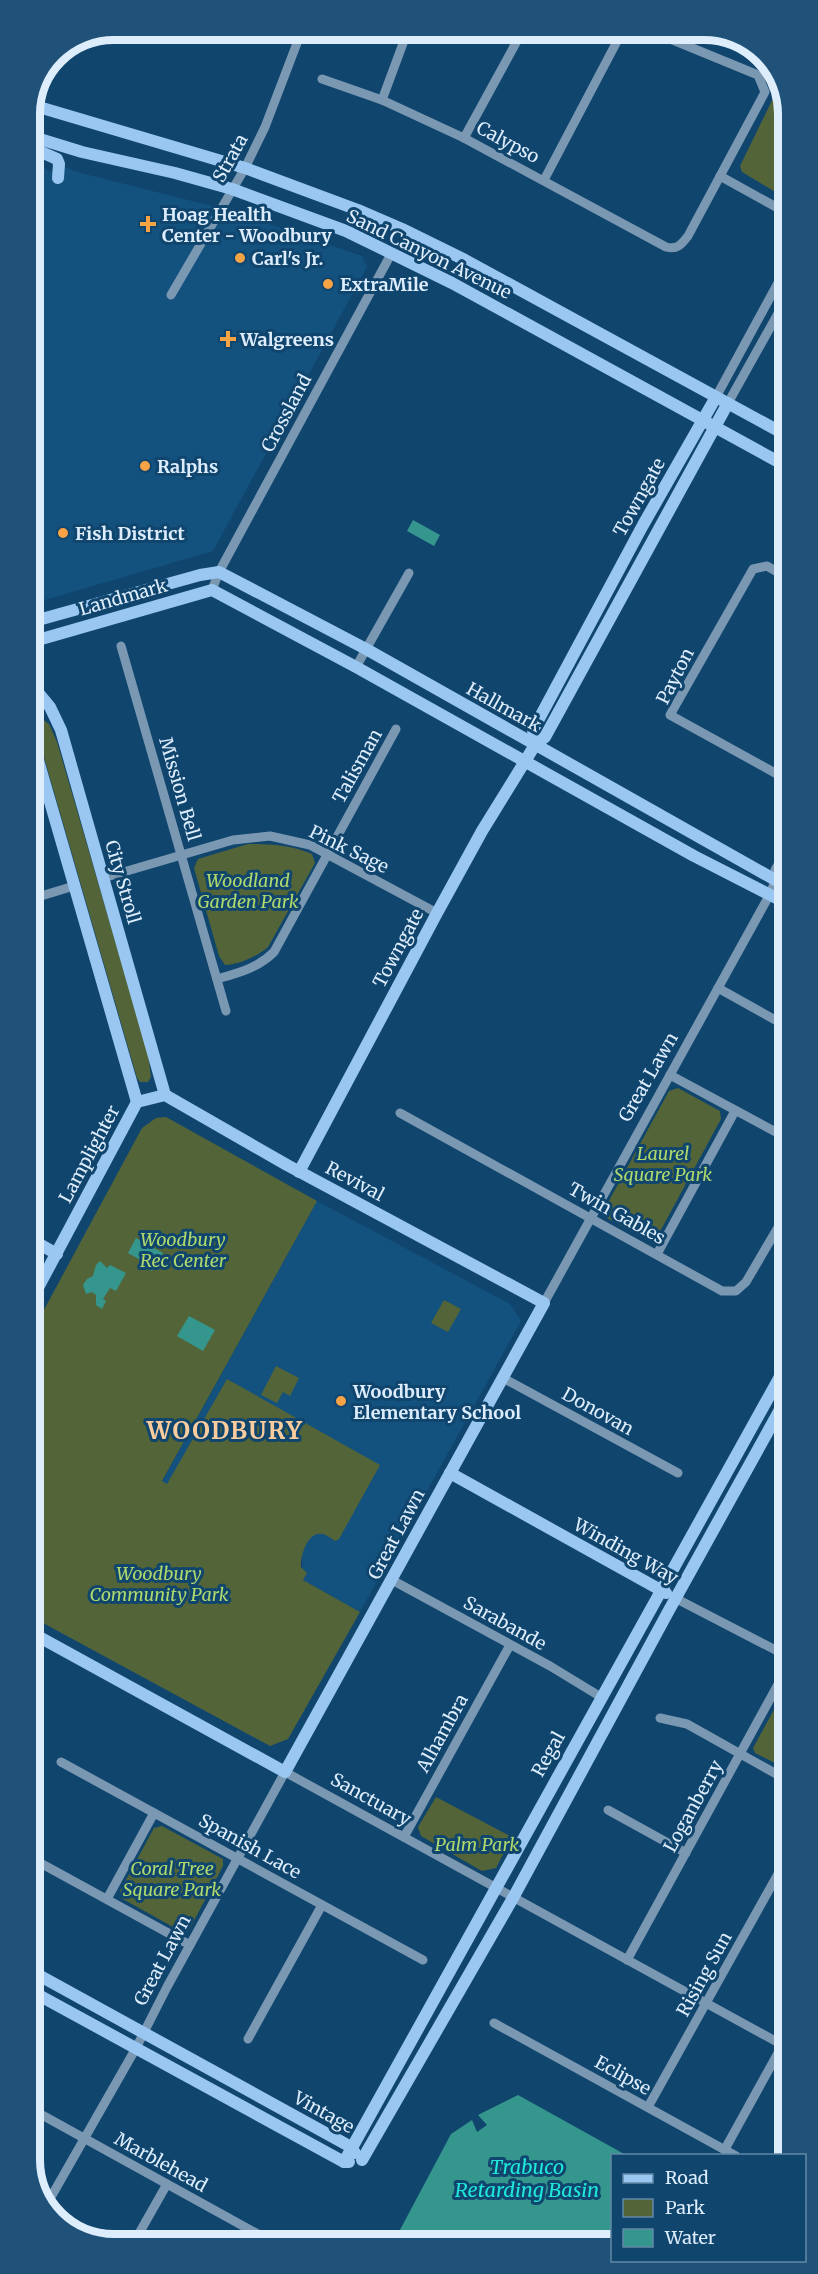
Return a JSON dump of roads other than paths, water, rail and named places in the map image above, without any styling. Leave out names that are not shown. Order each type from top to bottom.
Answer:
[{"type":"street","name":"Strata","points":[[171,295],[245,168],[265,127],[298,40]]},
{"type":"street","points":[[382,100],[404,40]]},
{"type":"street","points":[[464,138],[517,41]]},
{"type":"street","points":[[544,180],[617,41]]},
{"type":"street","points":[[675,41],[758,75],[765,92],[720,176],[778,208]]},
{"type":"street","name":"Calypso","points":[[322,79],[382,100],[464,138],[666,247],[681,245],[688,236],[720,176]]},
{"type":"street","name":"Sand Canyon Avenue","points":[[41,108],[245,168],[402,229],[465,260],[778,431]]},
{"type":"street","name":"Sand Canyon Avenue","points":[[41,139],[82,152],[175,173],[232,189],[346,231],[452,283],[778,461]]},
{"type":"street","points":[[41,152],[57,159],[58,178]]},
{"type":"street","name":"Crossland","points":[[218,593],[219,572],[391,254]]},
{"type":"street","name":"Towngate","points":[[535,745],[532,730],[778,283]]},
{"type":"street","name":"Towngate","points":[[300,1172],[437,913],[524,762],[535,745],[545,737],[778,314]]},
{"type":"street","name":"Payton","points":[[778,572],[767,566],[753,569],[670,715],[778,775]]},
{"type":"street","name":"Landmark","points":[[41,619],[200,574],[219,572]]},
{"type":"street","name":"Hallmark","points":[[219,572],[366,649],[778,882]]},
{"type":"street","points":[[356,667],[409,573]]},
{"type":"street","name":"Landmark","points":[[41,639],[218,593]]},
{"type":"street","name":"Hallmark","points":[[218,593],[356,667],[693,856],[778,898]]},
{"type":"street","name":"Mission Bell","points":[[121,646],[226,1011]]},
{"type":"street","name":"City Stroll","points":[[41,698],[50,707],[61,730],[165,1095]]},
{"type":"street","name":"Talisman","points":[[217,979],[256,966],[274,952],[396,729]]},
{"type":"street","points":[[41,770],[137,1101]]},
{"type":"street","name":"Pink Sage","points":[[103,878],[233,840],[256,836],[297,841],[328,854],[437,913]]},
{"type":"street","points":[[41,896],[74,886]]},
{"type":"street","name":"Great Lawn","points":[[51,2198],[144,2034],[190,1945],[770,894],[778,887]]},
{"type":"street","points":[[718,988],[778,1022]]},
{"type":"street","points":[[670,1075],[778,1133]]},
{"type":"street","name":"Lamplighter","points":[[40,1284],[137,1101],[165,1095]]},
{"type":"street","name":"Revival","points":[[165,1095],[300,1172],[544,1303]]},
{"type":"street","points":[[657,1254],[735,1111]]},
{"type":"street","name":"Twin Gables","points":[[400,1113],[723,1291],[736,1291],[746,1282],[778,1227]]},
{"type":"street","points":[[40,1245],[57,1254]]},
{"type":"street","name":"Donovan","points":[[503,1378],[678,1473]]},
{"type":"street","name":"Regal","points":[[344,2162],[778,1382]]},
{"type":"street","points":[[773,1390],[778,1392]]},
{"type":"street","name":"Regal","points":[[362,2160],[513,1898],[778,1413]]},
{"type":"street","name":"Winding Way","points":[[450,1473],[675,1598],[778,1651]]},
{"type":"street","name":"Sarabande","points":[[392,1580],[601,1697]]},
{"type":"street","name":"Sanctuary","points":[[40,1638],[778,2043]]},
{"type":"street","name":"Alhambra","points":[[404,1837],[510,1644]]},
{"type":"street","name":"Loganberry","points":[[627,1960],[778,1684]]},
{"type":"street","points":[[660,1718],[687,1724],[778,1775]]},
{"type":"street","name":"Spanish Lace","points":[[61,1762],[423,1960]]},
{"type":"street","points":[[608,1810],[686,1853]]},
{"type":"street","points":[[107,1899],[154,1813]]},
{"type":"street","points":[[40,1863],[190,1945]]},
{"type":"street","name":"Rising Sun","points":[[648,2107],[778,1874]]},
{"type":"street","points":[[248,2039],[322,1905]]},
{"type":"street","name":"Vintage","points":[[40,1976],[351,2147],[362,2160]]},
{"type":"street","name":"Vintage","points":[[40,1996],[344,2162],[362,2160]]},
{"type":"street","name":"Eclipse","points":[[494,2023],[733,2154]]},
{"type":"street","points":[[725,2149],[778,2059]]},
{"type":"street","name":"Marblehead","points":[[40,2114],[256,2233]]},
{"type":"street","points":[[139,2233],[167,2184]]},
{"type":"street","points":[[246,2233],[248,2229]]},
{"type":"water","points":[[413,520],[440,535],[434,546],[407,531]]},
{"type":"water","points":[[136,1238],[163,1253],[152,1271],[146,1268],[148,1264],[128,1253]]},
{"type":"water","points":[[100,1261],[107,1268],[110,1265],[126,1273],[116,1291],[110,1288],[103,1299],[106,1301],[102,1309],[96,1305],[96,1295],[92,1292],[86,1294],[83,1285],[93,1276],[96,1265]]},
{"type":"water","points":[[189,1316],[215,1330],[203,1351],[177,1336]]},
{"type":"water","name":"Trabuco Retarding Basin","points":[[518,2095],[624,2154],[611,2154],[611,2234],[398,2233],[451,2134],[472,2120],[477,2132],[487,2125],[478,2115]]},
{"type":"place","name":"Hoag Health Center - Woodbury","points":[[148,224]]},
{"type":"place","name":"Carl's Jr.","points":[[240,258]]},
{"type":"place","name":"ExtraMile","points":[[328,284]]},
{"type":"place","name":"Walgreens","points":[[228,339]]},
{"type":"place","name":"Ralphs","points":[[145,466]]},
{"type":"place","name":"Fish District","points":[[63,533]]},
{"type":"place","name":"Woodbury Elementary School","points":[[341,1401]]},
{"type":"district","name":"WOODBURY","points":[[225,1430]]},
{"type":"park label","name":"Woodland Garden Park","points":[[248,890]]},
{"type":"park label","name":"Laurel Square Park","points":[[663,1163]]},
{"type":"park label","name":"Woodbury Rec Center","points":[[183,1249]]},
{"type":"park label","name":"Woodbury Community Park","points":[[159,1583]]},
{"type":"park label","name":"Palm Park","points":[[477,1844]]},
{"type":"park label","name":"Coral Tree Square Park","points":[[172,1878]]}]
